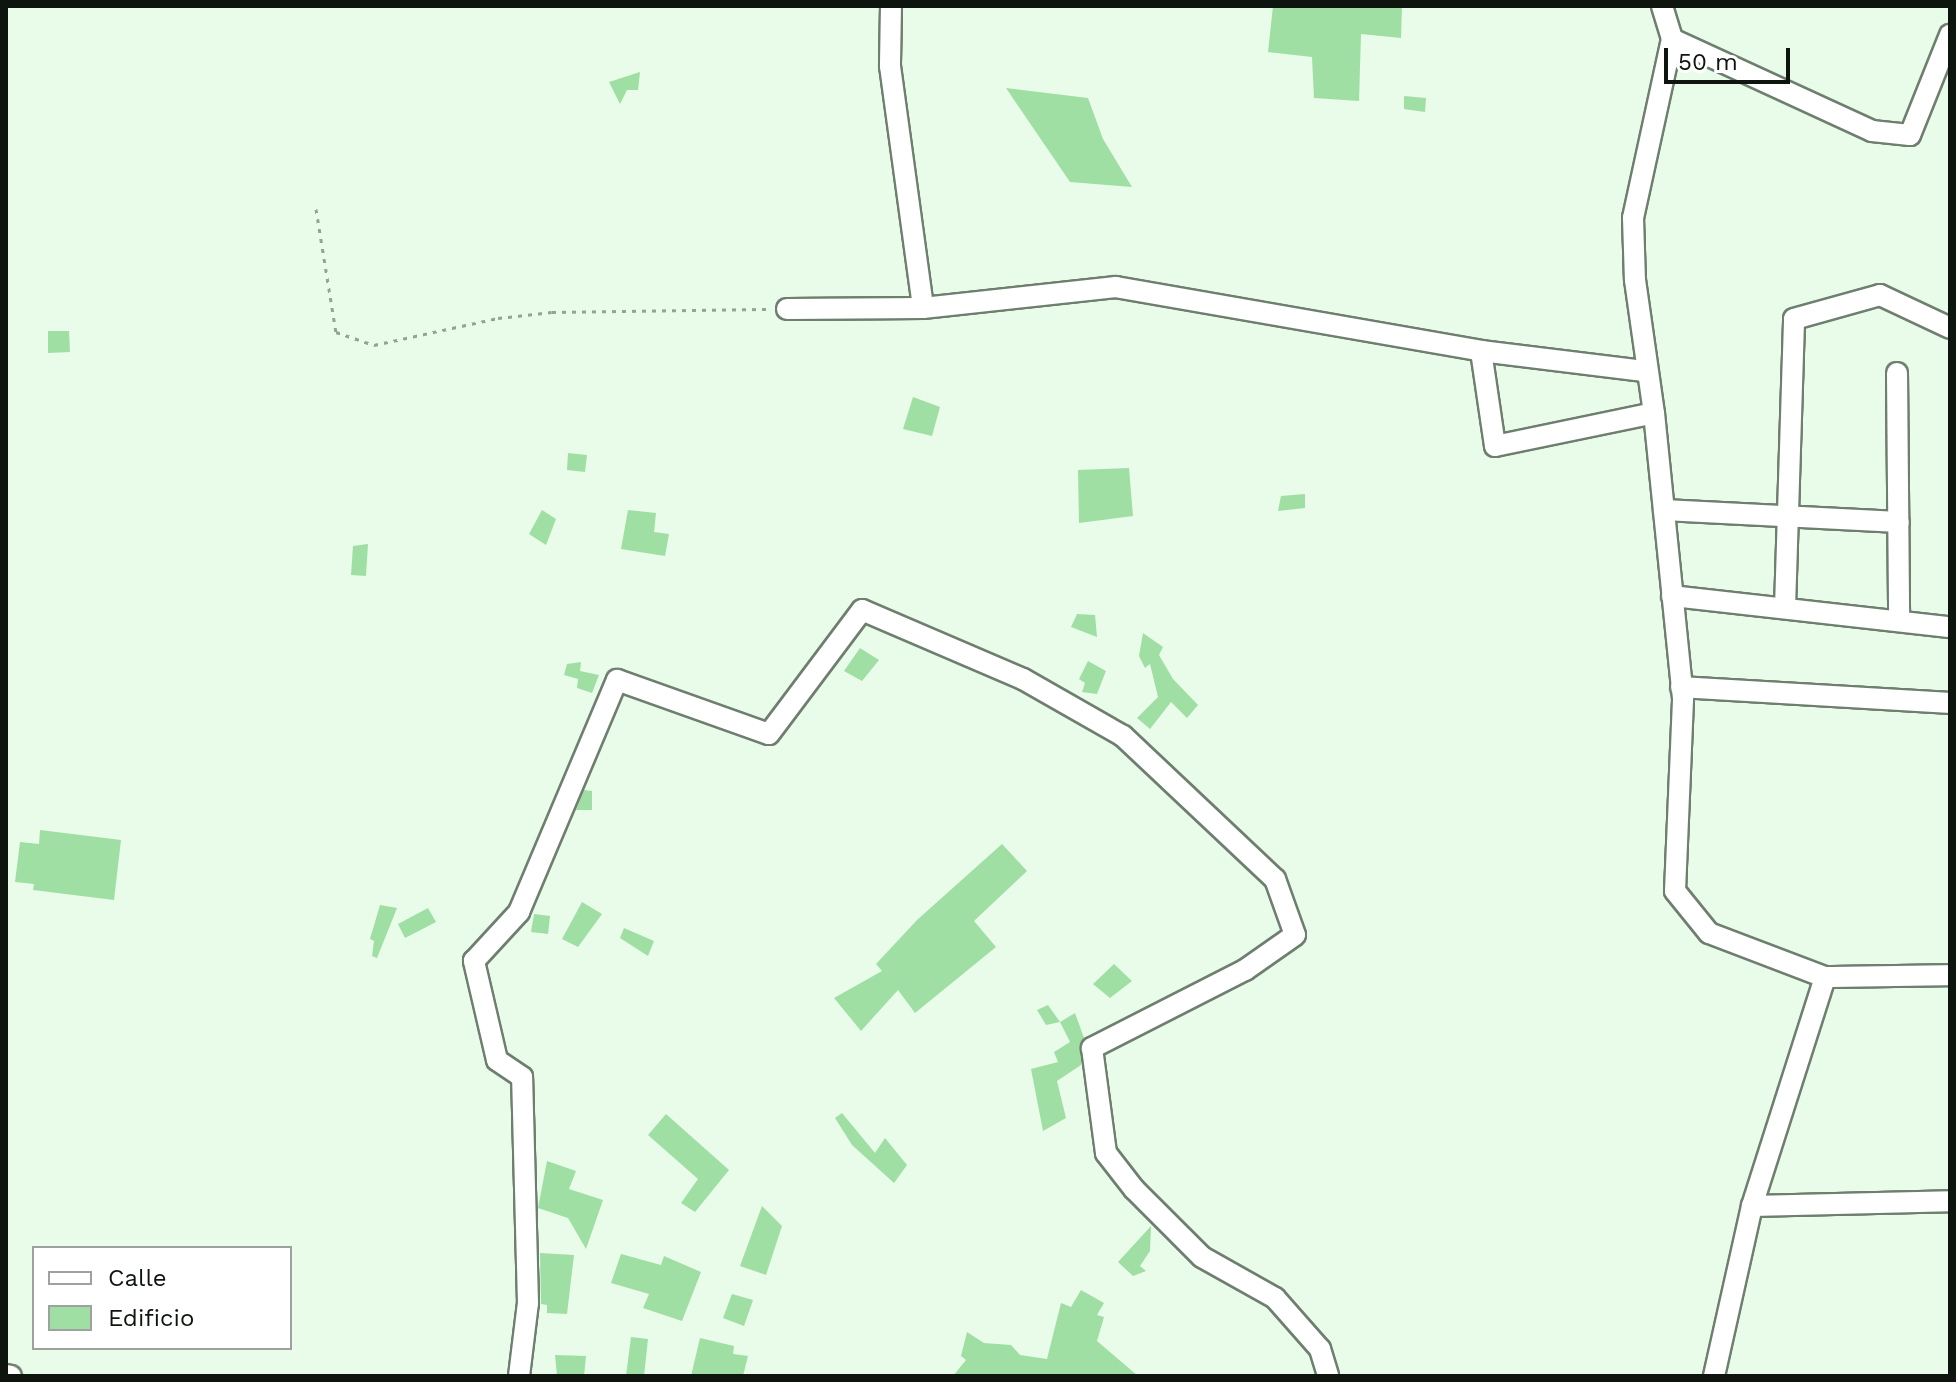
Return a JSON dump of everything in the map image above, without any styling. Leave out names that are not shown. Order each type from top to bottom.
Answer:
[{"type":"street","points":[[891,6],[890,66],[923,308]]},
{"type":"street","points":[[1950,35],[1910,135],[1872,131],[1671,17],[1633,218],[1644,371],[1654,413],[1681,687],[1675,891],[1709,933],[1825,977],[1950,975]]},
{"type":"street","points":[[787,309],[923,308],[1116,287],[1481,351],[1644,371]]},
{"type":"street","points":[[1785,608],[1794,319],[1880,295],[1950,328]]},
{"type":"street","points":[[1481,351],[1495,446],[1654,413]]},
{"type":"street","points":[[1897,373],[1899,621]]},
{"type":"street","points":[[1664,510],[1899,522]]},
{"type":"street","points":[[1672,596],[1950,627]]},
{"type":"street","points":[[519,1376],[528,1303],[522,1077],[497,1060],[474,961],[519,912],[617,680],[769,734],[862,610],[1023,679],[1123,736],[1275,879],[1295,935],[1245,970],[1092,1048],[1106,1153],[1134,1189],[1202,1257],[1275,1298],[1320,1349],[1328,1376]]},
{"type":"street","points":[[1681,687],[1950,703]]},
{"type":"street","points":[[1714,1376],[1752,1206],[1825,977]]},
{"type":"street","points":[[1752,1206],[1950,1201]]},
{"type":"path","points":[[316,209],[336,332],[374,345],[498,318],[568,310],[787,309]]},
{"type":"building","points":[[1273,6],[1402,6],[1401,38],[1361,34],[1359,101],[1314,98],[1312,57],[1268,52]]},
{"type":"building","points":[[640,72],[638,90],[627,90],[620,104],[609,82]]},
{"type":"building","points":[[1006,88],[1088,98],[1103,139],[1132,187],[1070,182]]},
{"type":"building","points":[[1404,96],[1426,98],[1425,112],[1404,109]]},
{"type":"building","points":[[48,331],[69,331],[70,352],[48,353]]},
{"type":"building","points":[[913,397],[940,407],[932,436],[903,429]]},
{"type":"building","points":[[568,453],[587,455],[585,472],[567,470]]},
{"type":"building","points":[[1129,468],[1133,516],[1079,523],[1078,470]]},
{"type":"building","points":[[1305,494],[1305,508],[1278,511],[1281,496]]},
{"type":"building","points":[[542,510],[556,519],[546,545],[529,534]]},
{"type":"building","points":[[628,510],[656,513],[654,532],[669,534],[665,556],[621,549]]},
{"type":"building","points":[[368,544],[366,576],[351,575],[353,546]]},
{"type":"building","points":[[1077,614],[1095,615],[1097,637],[1071,627]]},
{"type":"building","points":[[1143,633],[1163,647],[1159,655],[1173,679],[1198,705],[1187,718],[1171,702],[1150,729],[1137,718],[1158,697],[1150,664],[1145,668],[1139,656]]},
{"type":"building","points":[[860,648],[879,660],[862,681],[844,671]]},
{"type":"building","points":[[1088,661],[1106,671],[1097,694],[1082,692],[1085,683],[1079,679]]},
{"type":"building","points":[[581,662],[580,671],[599,675],[592,693],[577,688],[578,679],[564,675],[567,664]]},
{"type":"building","points":[[584,790],[592,791],[592,810],[576,810]]},
{"type":"building","points":[[40,830],[121,840],[114,900],[33,890],[34,884],[15,882],[20,842],[39,844]]},
{"type":"building","points":[[1002,844],[1027,871],[974,921],[996,947],[915,1013],[898,990],[861,1031],[834,998],[882,971],[876,964],[917,920]]},
{"type":"building","points":[[582,902],[602,914],[578,947],[562,939]]},
{"type":"building","points":[[380,905],[397,908],[377,958],[372,956],[374,941],[370,939]]},
{"type":"building","points":[[428,908],[436,922],[405,938],[398,924]]},
{"type":"building","points":[[534,914],[550,916],[548,934],[531,932]]},
{"type":"building","points":[[624,928],[654,941],[648,956],[620,938]]},
{"type":"building","points":[[1114,964],[1132,981],[1110,998],[1093,984]]},
{"type":"building","points":[[1048,1005],[1060,1022],[1046,1025],[1037,1010]]},
{"type":"building","points":[[1075,1013],[1084,1038],[1081,1065],[1057,1081],[1066,1118],[1043,1131],[1031,1069],[1058,1062],[1054,1052],[1070,1042],[1060,1022]]},
{"type":"building","points":[[842,1113],[875,1153],[885,1138],[907,1165],[894,1183],[852,1145],[835,1118]]},
{"type":"building","points":[[666,1114],[729,1170],[695,1212],[681,1203],[698,1179],[648,1135]]},
{"type":"building","points":[[547,1161],[576,1171],[569,1189],[603,1200],[586,1249],[568,1218],[538,1208]]},
{"type":"building","points":[[762,1206],[782,1226],[766,1275],[740,1266]]},
{"type":"building","points":[[1151,1226],[1150,1251],[1140,1266],[1146,1271],[1133,1276],[1118,1262]]},
{"type":"building","points":[[540,1253],[574,1255],[567,1314],[547,1313],[547,1305],[541,1304]]},
{"type":"building","points":[[621,1254],[661,1265],[664,1256],[701,1272],[682,1321],[643,1308],[649,1294],[611,1283]]},
{"type":"building","points":[[1081,1290],[1104,1303],[1097,1315],[1104,1317],[1097,1341],[1138,1376],[953,1376],[966,1360],[961,1356],[967,1332],[984,1343],[1011,1345],[1020,1355],[1047,1359],[1061,1303],[1071,1307]]},
{"type":"building","points":[[732,1294],[753,1300],[744,1326],[723,1318]]},
{"type":"building","points":[[631,1337],[648,1339],[644,1376],[626,1376]]},
{"type":"building","points":[[700,1338],[734,1346],[733,1354],[748,1356],[743,1376],[691,1376]]},
{"type":"building","points":[[555,1355],[586,1356],[584,1376],[557,1376]]}]
